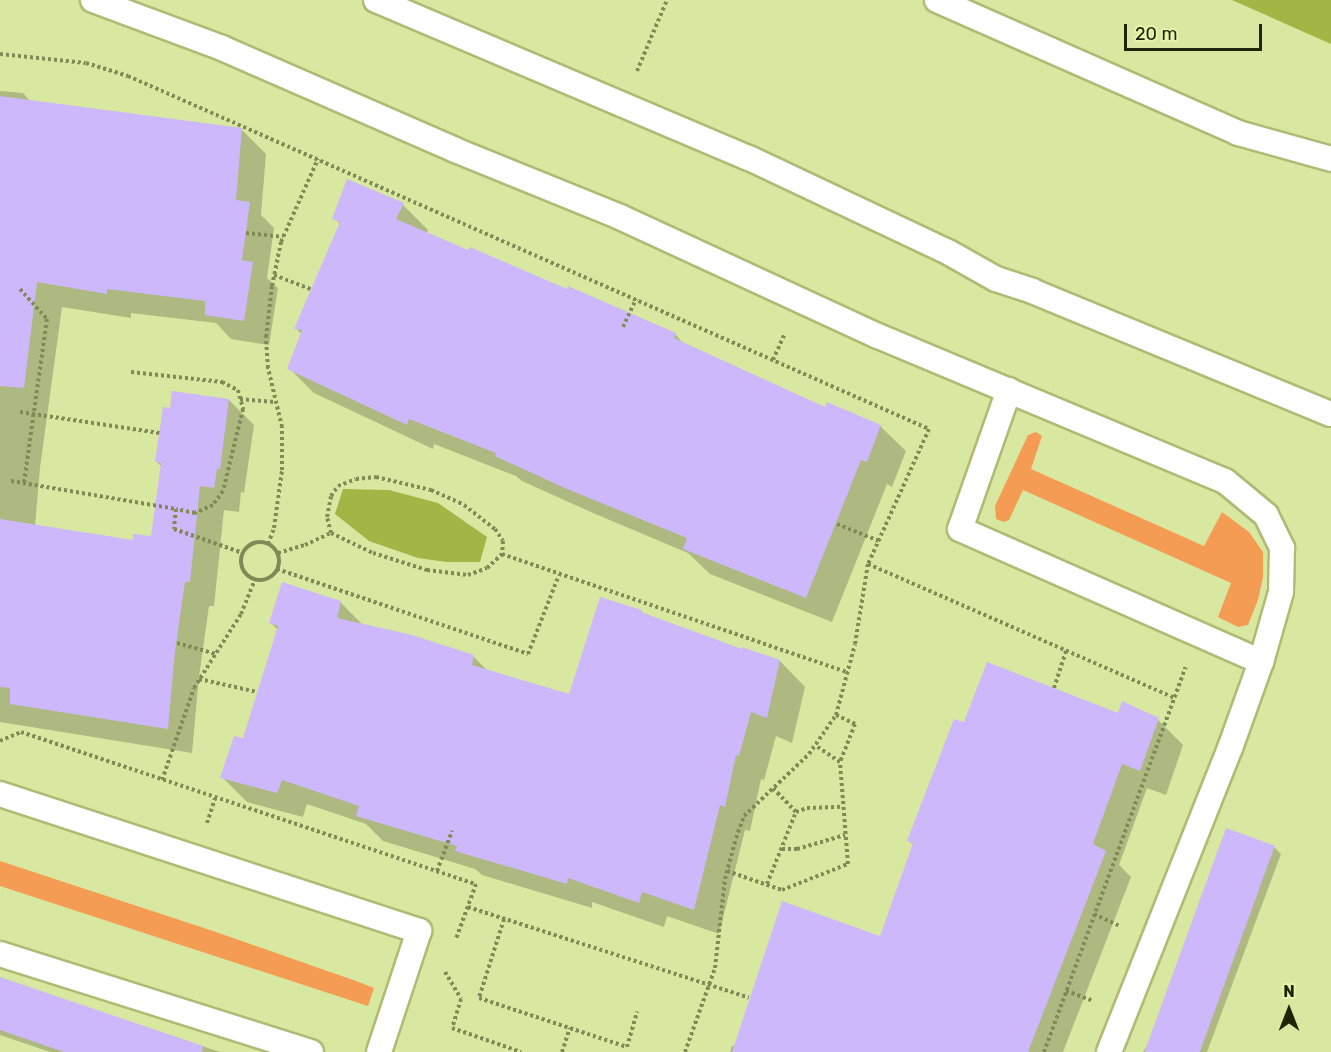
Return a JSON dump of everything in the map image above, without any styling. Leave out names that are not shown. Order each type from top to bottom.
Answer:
[{"type":"lane","points":[[93,0],[222,48],[455,150],[620,217],[878,336],[1225,481],[1266,515],[1282,549],[1281,592],[1262,662],[1109,1052]]},
{"type":"lane","points":[[376,0],[770,168],[948,252],[996,279],[1032,291],[1331,414]]},
{"type":"lane","points":[[938,0],[1238,133],[1331,159]]},
{"type":"lane","points":[[1009,390],[960,529],[1262,662]]},
{"type":"lane","points":[[0,794],[419,931],[379,1052]]},
{"type":"lane","points":[[0,954],[311,1052]]},
{"type":"path","points":[[624,105],[667,0]]},
{"type":"path","points":[[0,54],[86,63],[128,76],[929,429],[868,564],[855,644],[836,715],[815,745],[744,816],[727,871],[715,968],[685,1052]]},
{"type":"path","points":[[268,544],[274,528],[282,470],[282,427],[268,368],[266,337],[274,275],[283,237],[318,159]]},
{"type":"path","points":[[246,233],[283,237]]},
{"type":"path","points":[[274,275],[312,289]]},
{"type":"path","points":[[20,289],[47,319],[24,483]]},
{"type":"path","points":[[623,327],[636,299]]},
{"type":"path","points":[[11,481],[195,513],[213,505],[224,491],[239,432],[243,409],[238,390],[222,382],[131,372]]},
{"type":"path","points":[[240,399],[276,402]]},
{"type":"path","points":[[20,412],[34,416],[159,433]]},
{"type":"path","points":[[376,477],[431,490],[464,506],[495,529],[502,541],[502,554],[487,568],[468,575],[427,570],[373,553],[331,533],[327,517],[331,496],[338,486],[356,479],[376,477]]},
{"type":"path","points":[[176,508],[174,529],[243,553]]},
{"type":"path","points":[[837,524],[879,541]]},
{"type":"path","points":[[278,553],[306,545],[331,533]]},
{"type":"path","points":[[260,542],[268,544],[278,553],[280,564],[267,580],[255,580],[246,575],[241,565],[243,553],[250,545],[260,542]]},
{"type":"path","points":[[502,554],[846,672]]},
{"type":"path","points":[[868,564],[1174,698]]},
{"type":"path","points":[[277,569],[528,654],[560,575]]},
{"type":"path","points":[[162,780],[172,745],[200,679],[241,614],[255,580]]},
{"type":"path","points":[[1044,1052],[1198,634]]},
{"type":"path","points":[[177,643],[216,654]]},
{"type":"path","points":[[1054,688],[1066,651]]},
{"type":"path","points":[[200,679],[257,692]]},
{"type":"path","points":[[727,871],[782,890],[848,864],[840,762],[855,724],[836,715]]},
{"type":"path","points":[[815,745],[840,762]]},
{"type":"path","points":[[773,788],[796,812]]},
{"type":"path","points":[[767,885],[796,812],[807,808],[843,807]]},
{"type":"path","points":[[437,871],[452,831]]},
{"type":"path","points":[[782,849],[797,849],[845,835]]},
{"type":"path","points":[[468,907],[749,998]]},
{"type":"path","points":[[504,919],[479,998],[627,1047],[637,1011]]},
{"type":"path","points":[[1066,991],[1098,1003]]},
{"type":"path","points":[[562,1052],[570,1028]]},
{"type":"shaded area","points":[[1232,0],[1331,0],[1331,44]]},
{"type":"shaded area","points":[[1036,432],[1042,436],[1031,469],[1204,546],[1222,512],[1249,532],[1263,552],[1263,577],[1258,600],[1248,625],[1238,627],[1218,617],[1231,583],[1023,490],[1009,520],[1004,522],[996,519],[995,506],[1028,435]]},
{"type":"shaded area","points":[[343,489],[389,490],[438,503],[487,537],[480,562],[446,562],[418,558],[369,541],[335,514]]},
{"type":"shaded area","points":[[0,861],[213,931],[374,988],[368,1006],[0,886]]},
{"type":"building","points":[[0,96],[242,128],[236,200],[250,202],[242,260],[253,262],[244,321],[205,315],[205,301],[107,289],[107,294],[37,282],[24,388],[0,386]]},
{"type":"building","points":[[347,179],[404,203],[396,219],[468,250],[470,247],[567,289],[568,286],[676,333],[674,338],[825,407],[827,402],[881,425],[867,462],[861,460],[806,598],[683,549],[687,538],[567,489],[495,456],[496,453],[409,419],[407,425],[287,369],[302,330],[294,329],[340,222],[332,219]]},
{"type":"building","points":[[172,391],[229,399],[220,469],[217,469],[214,488],[200,486],[190,582],[185,582],[175,651],[168,729],[10,704],[10,688],[0,687],[0,519],[133,540],[133,534],[151,536],[161,463],[155,462],[163,407],[170,408]]},
{"type":"building","points":[[282,582],[341,601],[337,618],[412,635],[474,655],[472,665],[569,694],[600,597],[642,610],[641,612],[742,649],[742,647],[780,660],[767,718],[751,712],[739,756],[736,755],[725,807],[720,805],[694,910],[642,892],[639,903],[568,878],[567,884],[455,851],[457,846],[356,816],[359,806],[282,780],[277,793],[220,778],[234,736],[243,738],[278,626],[269,623]]},
{"type":"building","points":[[987,662],[1118,713],[1122,701],[1159,718],[1140,771],[1122,764],[1093,844],[1106,851],[1028,1052],[732,1052],[782,901],[880,936],[913,843],[907,841],[954,719],[964,722]]},
{"type":"building","points":[[1226,828],[1275,846],[1200,1052],[1144,1052]]},
{"type":"building","points":[[0,977],[203,1046],[202,1052],[64,1052],[0,1030]]}]
